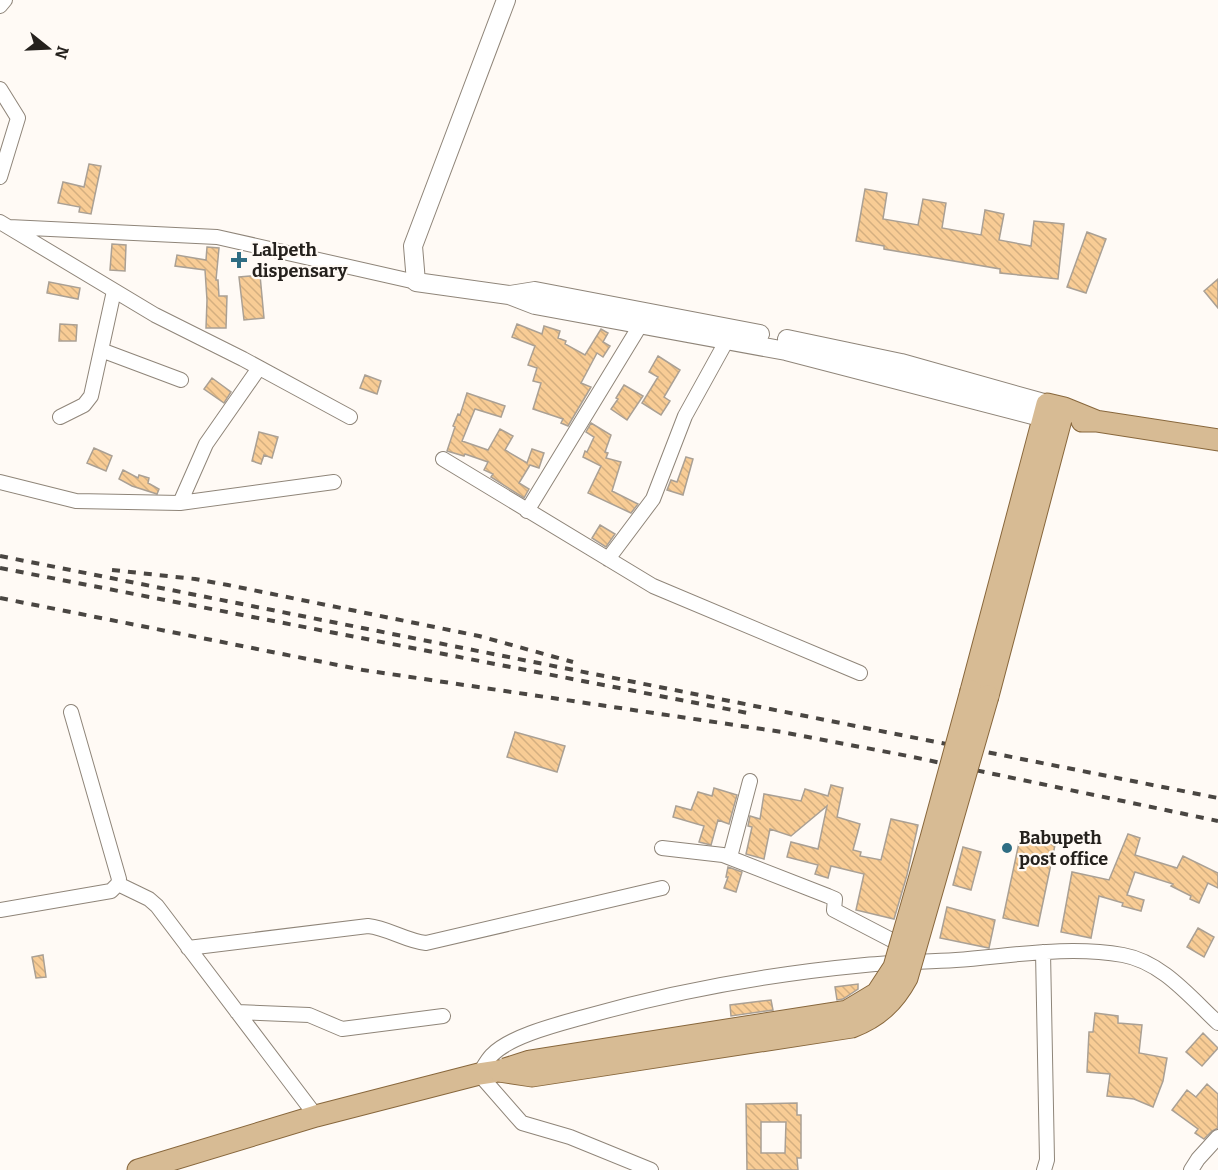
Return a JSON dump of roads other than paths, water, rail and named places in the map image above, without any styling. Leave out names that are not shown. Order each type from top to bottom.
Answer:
[{"type":"main road","points":[[138,1170],[316,1116],[530,1061],[847,1011],[877,993],[894,967],[931,838],[979,694],[1054,413],[1218,440]]},
{"type":"street","points":[[0,6],[5,0]]},
{"type":"street","points":[[416,282],[413,246],[506,0]]},
{"type":"street","points":[[0,89],[18,118],[0,177]]},
{"type":"street","points":[[4,225],[217,237],[416,282],[509,295],[535,305],[786,351],[1054,413]]},
{"type":"street","points":[[4,225],[155,315],[350,417]]},
{"type":"street","points":[[60,417],[88,401],[114,291]]},
{"type":"street","points":[[509,295],[535,291],[698,321],[901,363],[1054,413]]},
{"type":"street","points":[[527,511],[641,324]]},
{"type":"street","points":[[608,559],[653,499],[685,416],[727,340]]},
{"type":"street","points":[[101,350],[181,380]]},
{"type":"street","points":[[180,503],[207,444],[259,368]]},
{"type":"street","points":[[443,459],[661,589],[860,673]]},
{"type":"street","points":[[0,482],[76,501],[180,503],[334,482]]},
{"type":"street","points":[[0,910],[111,891],[118,884],[119,879],[71,712]]},
{"type":"street","points":[[730,857],[750,781]]},
{"type":"street","points":[[662,848],[730,857],[835,899],[834,909],[933,961]]},
{"type":"street","points":[[118,884],[154,903],[316,1116]]},
{"type":"street","points":[[188,948],[368,926],[378,927],[426,943],[662,888]]},
{"type":"street","points":[[651,1170],[570,1137],[522,1123],[489,1072],[493,1054],[539,1029],[643,1000],[764,977],[866,964],[1042,952],[1093,951],[1125,955],[1149,963],[1170,978],[1218,1023]]},
{"type":"street","points":[[1042,952],[1047,1160],[1044,1170]]},
{"type":"street","points":[[237,1012],[309,1015],[342,1029],[443,1016]]},
{"type":"street","points":[[1191,1170],[1218,1137]]},
{"type":"railway","points":[[0,556],[1218,798]]},
{"type":"railway","points":[[0,568],[753,714]]},
{"type":"railway","points":[[112,570],[228,585],[479,636],[573,662]]},
{"type":"railway","points":[[0,598],[363,670],[782,732],[1218,821]]},
{"type":"place","name":"Lalpeth dispensary","points":[[239,260]]},
{"type":"place","name":"Babupeth post office","points":[[1007,848]]}]
